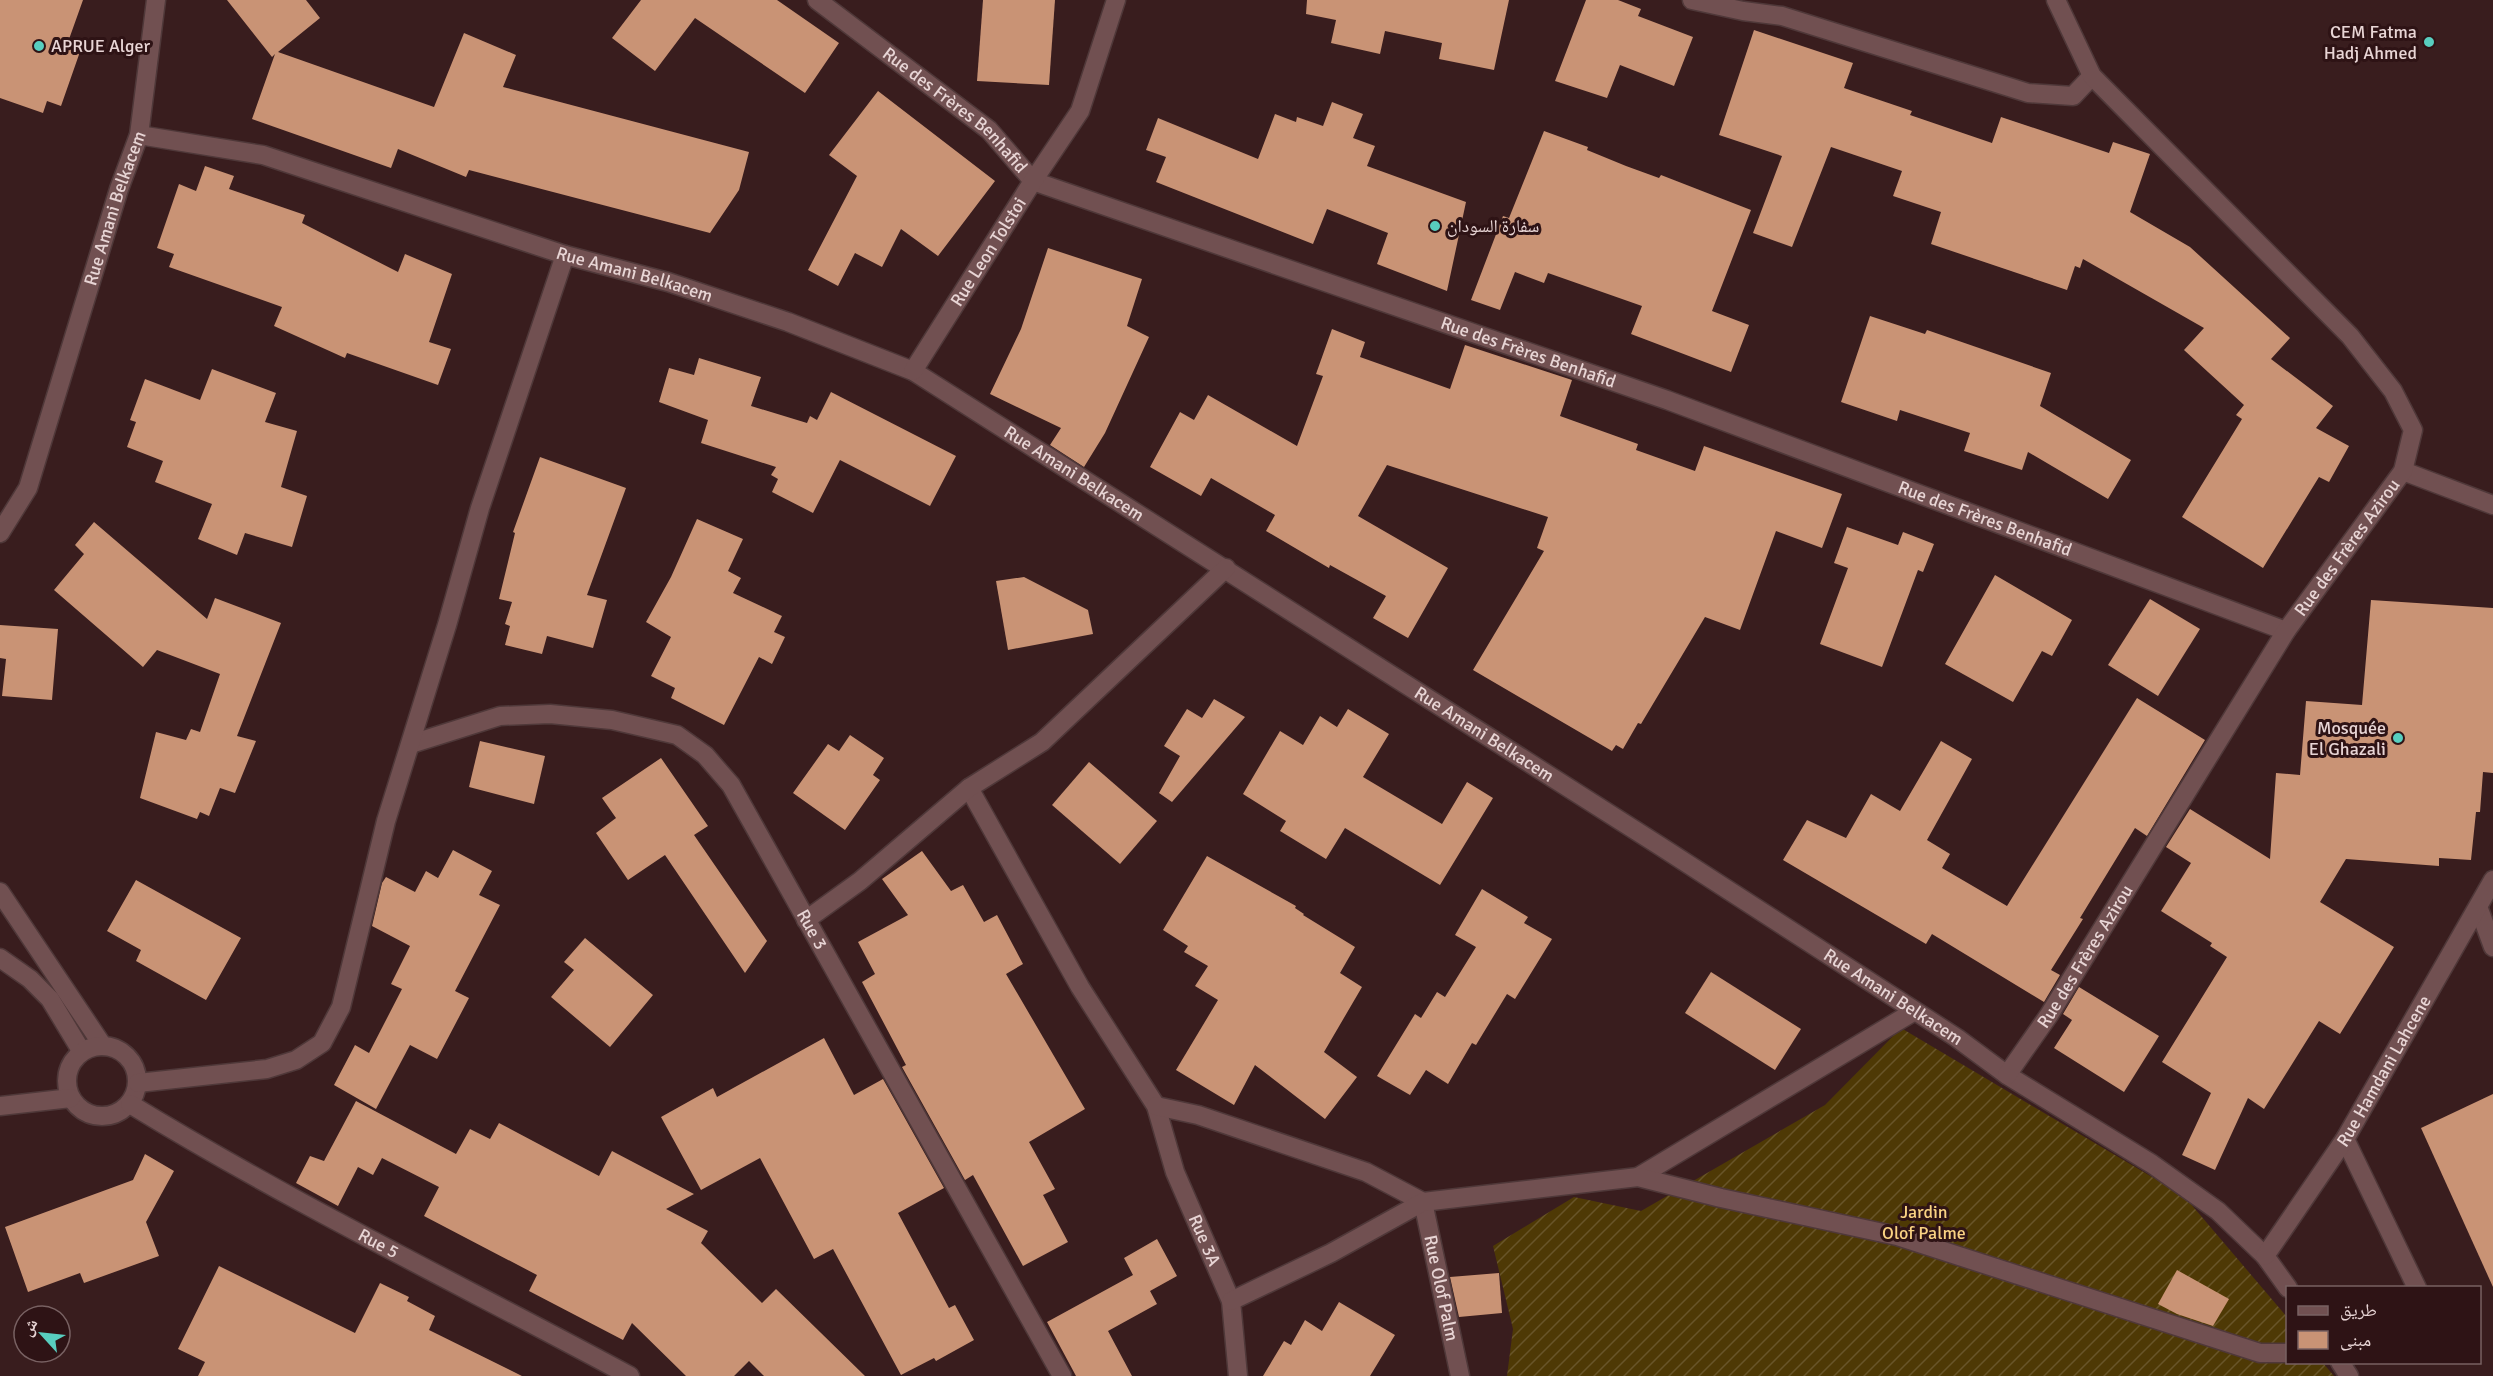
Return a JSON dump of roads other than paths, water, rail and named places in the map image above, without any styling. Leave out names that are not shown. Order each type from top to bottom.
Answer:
[{"type":"street","points":[[139,135],[156,0]]},
{"type":"street","name":"Rue des Frères Benhafid","points":[[817,0],[989,130],[1033,181],[1667,400],[2286,631]]},
{"type":"street","name":"Rue Leon Tolstoi","points":[[913,371],[1080,111],[1116,0]]},
{"type":"street","points":[[1692,0],[1743,11],[1782,16],[2028,93],[2073,96],[2092,76]]},
{"type":"street","points":[[1766,0],[1782,16]]},
{"type":"street","name":"Rue des Frères Azirou","points":[[2007,1075],[2049,1015],[2286,631],[2403,471],[2413,430],[2393,391],[2350,336],[2092,76],[2056,0]]},
{"type":"street","name":"Rue Amani Belkacem","points":[[0,533],[28,488],[119,189],[139,135],[263,154],[565,255],[668,282],[788,322],[913,371],[1660,846],[1913,1012],[1957,1038],[2007,1075],[2152,1164],[2218,1211],[2265,1256],[2287,1286]]},
{"type":"street","points":[[138,1083],[267,1069],[296,1060],[322,1043],[341,1007],[386,821],[480,508],[565,255]]},
{"type":"street","points":[[2403,471],[2493,505]]},
{"type":"street","points":[[806,920],[860,881],[969,788],[1042,742],[1226,568]]},
{"type":"street","name":"Rue 3","points":[[411,744],[500,716],[550,714],[612,720],[677,735],[705,755],[731,785],[1062,1376]]},
{"type":"street","name":"Rue 3A","points":[[969,788],[1080,987],[1156,1106],[1175,1172],[1231,1301],[1238,1376]]},
{"type":"street","name":"Rue Hamdani Lahcene","points":[[2265,1256],[2345,1138],[2493,880]]},
{"type":"street","points":[[0,892],[103,1046]]},
{"type":"street","points":[[2478,909],[2493,947]]},
{"type":"street","points":[[0,958],[30,979],[50,999],[82,1052]]},
{"type":"street","points":[[1638,1177],[1913,1012]]},
{"type":"street","points":[[103,1046],[117,1048],[128,1056],[136,1069],[138,1083],[130,1104],[121,1111],[99,1117],[78,1107],[71,1098],[67,1078],[69,1068],[82,1052],[92,1047],[103,1046]]},
{"type":"street","points":[[0,1106],[71,1098]]},
{"type":"street","name":"Rue 5","points":[[130,1104],[281,1191],[630,1376]]},
{"type":"street","points":[[1156,1106],[1198,1115],[1366,1172],[1423,1202]]},
{"type":"street","points":[[2345,1138],[2417,1286]]},
{"type":"street","points":[[1231,1301],[1331,1253],[1423,1202],[1638,1177],[1721,1198],[1897,1236],[2260,1353],[2286,1353]]},
{"type":"street","name":"Rue Olof Palm","points":[[1423,1202],[1460,1376]]},
{"type":"place","name":"CEM Fatma Hadj Ahmed","points":[[2429,42]]},
{"type":"place","name":"APRUE Alger","points":[[39,46]]},
{"type":"place","name":"سفارة السودان","points":[[1435,226]]},
{"type":"place","name":"Mosquée El Ghazali","points":[[2398,738]]},
{"type":"park label","name":"Jardin Olof Palme","points":[[1924,1222]]}]
